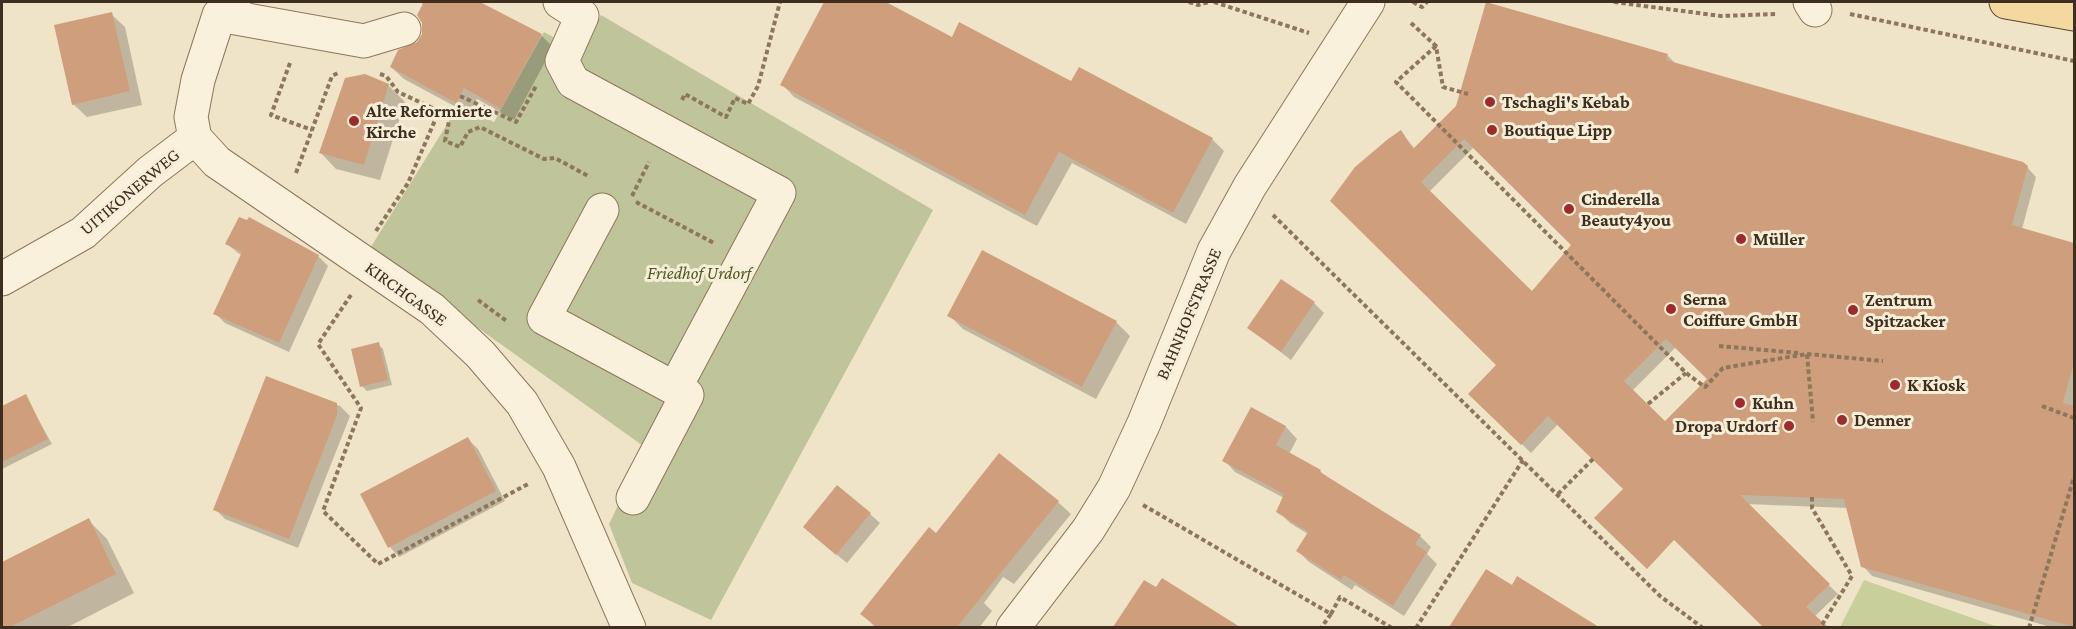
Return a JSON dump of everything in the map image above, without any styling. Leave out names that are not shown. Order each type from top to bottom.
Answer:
[{"type":"main road","points":[[2006,2],[2074,14]]},
{"type":"street","points":[[560,2],[582,16],[562,60],[573,82],[779,193],[675,388]]},
{"type":"street","name":"BAHNHOFSTRASSE","points":[[1013,627],[1025,615],[1088,530],[1114,488],[1144,423],[1214,251],[1250,186],[1368,2]]},
{"type":"street","points":[[195,138],[191,117],[198,80],[220,6],[307,31],[364,41],[404,28]]},
{"type":"street","name":"KIRCHGASSE","points":[[195,138],[217,162],[375,252],[480,354],[522,402],[559,466],[629,627]]},
{"type":"street","name":"UITIKONERWEG","points":[[2,279],[83,233],[150,171],[195,138]]},
{"type":"street","points":[[608,196],[544,318],[687,395],[633,498]]},
{"type":"path","points":[[758,86],[780,2]]},
{"type":"path","points":[[1189,2],[1198,5],[1212,2],[1341,43]]},
{"type":"path","points":[[1413,2],[1422,7],[1427,2]]},
{"type":"path","points":[[1411,23],[1436,46],[1443,87],[1468,94]]},
{"type":"path","points":[[307,31],[288,68],[271,115],[312,130]]},
{"type":"path","points":[[1436,46],[1396,82],[1686,373],[1704,387],[1723,368],[1807,354]]},
{"type":"path","points":[[460,96],[516,122],[542,76],[562,60]]},
{"type":"path","points":[[293,181],[333,76],[347,68]]},
{"type":"path","points":[[376,72],[386,76],[398,92],[450,116],[445,141],[460,147],[468,132],[480,127],[544,159],[555,158],[608,196],[743,259]]},
{"type":"path","points":[[439,111],[408,183],[374,234],[375,252],[318,345],[361,408],[323,511],[378,564],[559,466]]},
{"type":"path","points":[[1271,212],[1660,597],[1703,627]]},
{"type":"path","points":[[365,228],[374,234]]},
{"type":"path","points":[[477,300],[516,327]]},
{"type":"path","points":[[1719,346],[1883,361]]},
{"type":"path","points":[[1807,354],[1813,422]]},
{"type":"path","points":[[1648,404],[1686,373]]},
{"type":"path","points":[[2042,406],[2074,418]]},
{"type":"path","points":[[1558,494],[1593,459]]},
{"type":"path","points":[[1416,627],[1523,460]]},
{"type":"path","points":[[2030,627],[2074,477]]},
{"type":"path","points":[[1114,488],[1331,614]]},
{"type":"path","points":[[1812,497],[1812,508],[1852,576],[1820,627]]},
{"type":"path","points":[[1321,627],[1340,597],[1389,627]]},
{"type":"green space","name":"Friedhof Urdorf","points":[[601,15],[933,210],[711,620],[632,583],[609,524],[646,448],[369,250],[459,105],[494,122],[544,32],[581,53]]},
{"type":"green space","points":[[1864,580],[1998,627],[1840,627]]},
{"type":"building","points":[[424,2],[480,2],[542,34],[501,109],[464,88],[456,103],[390,67],[398,50],[417,42],[422,34],[422,23],[417,15]]},
{"type":"building","points":[[824,2],[886,2],[952,37],[959,22],[1071,81],[1079,67],[1213,138],[1173,213],[1059,152],[1025,215],[780,85]]},
{"type":"building","name":"Zentrum Spitzacker","points":[[1486,2],[1668,54],[1666,60],[2023,162],[2028,166],[2012,225],[2074,243],[2074,362],[2063,403],[2074,406],[2074,627],[1861,567],[1844,499],[1740,495],[1830,584],[1806,607],[1828,627],[1763,627],[1674,540],[1647,569],[1594,518],[1623,489],[1548,416],[1521,445],[1468,394],[1496,365],[1330,201],[1355,167],[1388,139],[1401,130],[1413,149],[1456,106]],"holes":[[[1464,139],[1571,245],[1532,291],[1421,182]],[[1666,339],[1707,379],[1665,421],[1624,381]]]},
{"type":"building","points":[[112,12],[130,91],[72,105],[54,25]]},
{"type":"building","name":"Alte Reformierte Kirche","points":[[365,74],[389,84],[364,165],[319,153],[345,78]]},
{"type":"building","points":[[239,217],[247,220],[249,217],[319,255],[279,343],[213,314],[242,252],[225,244]]},
{"type":"building","points":[[982,250],[1117,321],[1082,387],[947,316]]},
{"type":"building","points":[[1281,279],[1315,302],[1281,352],[1247,328]]},
{"type":"building","points":[[379,342],[388,380],[360,387],[351,349]]},
{"type":"building","points":[[266,376],[337,403],[337,415],[289,539],[213,510]]},
{"type":"building","points":[[26,394],[48,439],[2,462],[2,406]]},
{"type":"building","points":[[1251,407],[1286,426],[1276,445],[1321,470],[1320,472],[1421,535],[1415,544],[1427,552],[1393,606],[1344,575],[1341,580],[1296,551],[1308,532],[1276,512],[1284,494],[1222,461]]},
{"type":"building","points":[[468,437],[496,491],[388,548],[360,494]]},
{"type":"building","points":[[999,453],[1059,501],[957,627],[877,627],[860,614],[929,527],[936,533]]},
{"type":"building","points":[[837,485],[871,513],[836,555],[803,527]]},
{"type":"building","points":[[89,518],[116,574],[10,627],[2,627],[2,562]]},
{"type":"building","points":[[1486,569],[1512,585],[1517,576],[1599,627],[1449,627]]},
{"type":"building","points":[[1162,578],[1240,627],[1113,627],[1144,580],[1156,587]]},
{"type":"place","name":"Tschagli's Kebab","points":[[1490,102]]},
{"type":"place","name":"Alte Reformierte Kirche","points":[[354,121]]},
{"type":"place","name":"Boutique Lipp","points":[[1492,130]]},
{"type":"place","name":"Cinderella Beauty4you","points":[[1569,209]]},
{"type":"place","name":"Müller","points":[[1741,239]]},
{"type":"place","name":"Serna Coiffure GmbH","points":[[1671,309]]},
{"type":"place","name":"Zentrum Spitzacker","points":[[1853,310]]},
{"type":"place","name":"K Kiosk","points":[[1895,385]]},
{"type":"place","name":"Kuhn","points":[[1740,403]]},
{"type":"place","name":"Denner","points":[[1842,420]]},
{"type":"place","name":"Dropa Urdorf","points":[[1789,426]]}]
